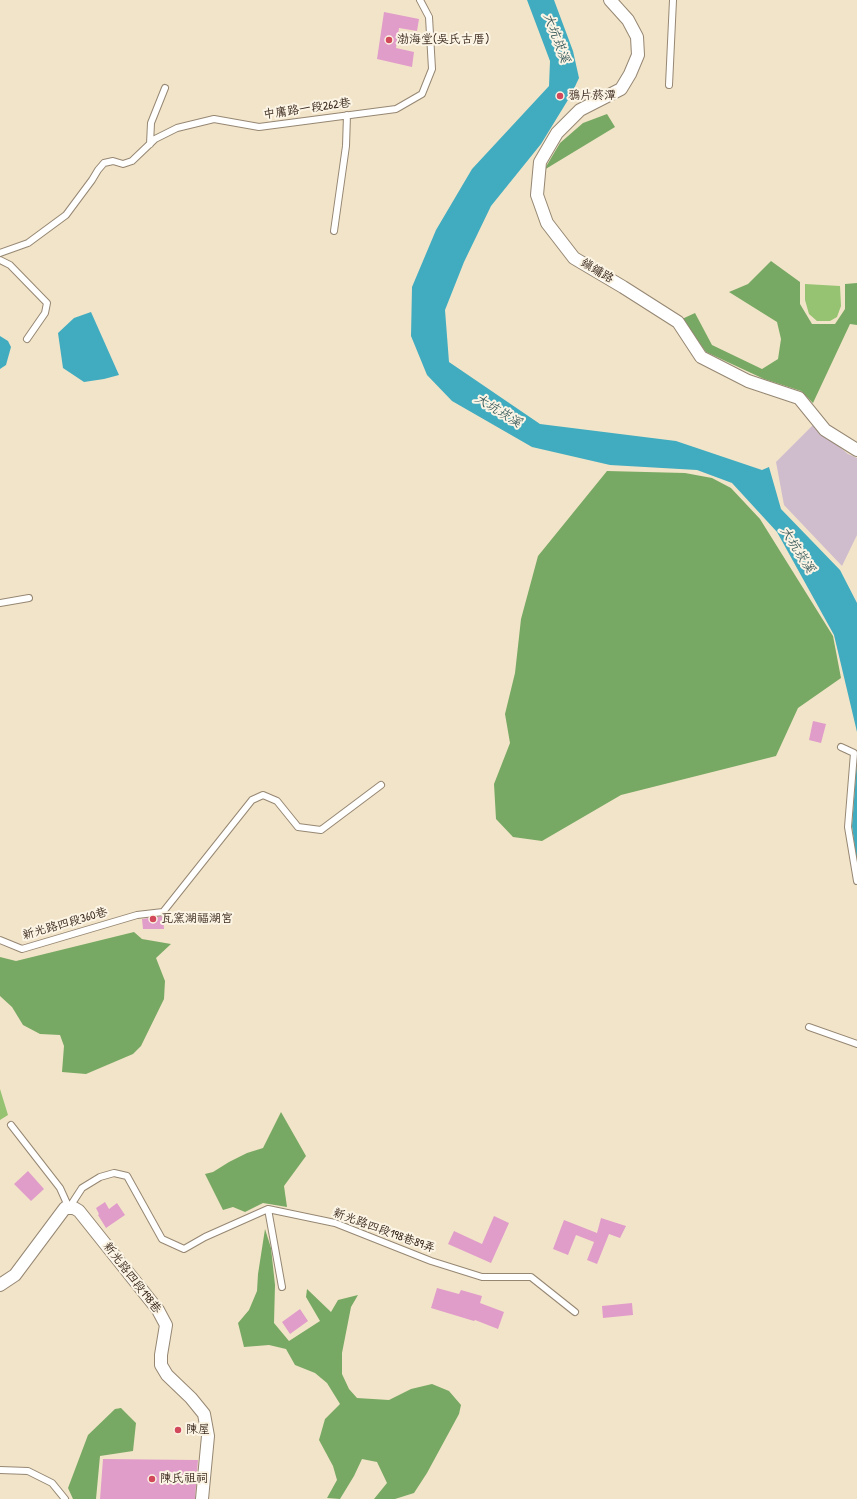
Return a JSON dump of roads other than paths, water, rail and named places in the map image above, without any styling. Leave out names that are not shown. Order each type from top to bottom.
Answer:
[{"type":"street","name":"鎮鏞路","points":[[610,0],[628,20],[637,37],[638,55],[630,74],[621,89],[580,110],[557,133],[540,162],[537,195],[547,223],[574,258],[678,322],[701,357],[748,381],[799,398],[825,430],[856,446]]},
{"type":"street","points":[[0,1285],[15,1275],[65,1208],[69,1208]]},
{"type":"street","name":"新光路四段198巷","points":[[69,1208],[74,1208],[79,1211],[158,1310],[166,1325],[161,1355],[161,1365],[167,1375],[191,1398],[204,1414],[208,1436],[202,1499]]},
{"type":"lane","name":"中庸路一段262巷","points":[[0,253],[28,243],[66,215],[104,163],[113,161],[123,164],[132,161],[155,139],[177,128],[214,119],[259,127],[347,115],[396,108],[422,94],[432,69],[429,17],[420,0]]},
{"type":"lane","points":[[669,85],[673,0]]},
{"type":"lane","points":[[150,144],[151,123],[165,88]]},
{"type":"lane","points":[[334,231],[346,146],[347,115]]},
{"type":"lane","points":[[0,260],[10,265],[47,303],[45,313],[27,339]]},
{"type":"lane","points":[[0,603],[29,598]]},
{"type":"lane","points":[[840,747],[854,753],[848,827],[857,881]]},
{"type":"lane","name":"新光路四段360巷","points":[[0,940],[22,949],[137,916],[163,912],[252,800],[263,795],[277,801],[298,827],[321,830],[381,785]]},
{"type":"lane","points":[[808,1027],[857,1044]]},
{"type":"lane","points":[[10,1125],[60,1188],[69,1208]]},
{"type":"lane","points":[[69,1208],[82,1188],[100,1177],[114,1173],[127,1176],[162,1239],[184,1249],[205,1237],[268,1209],[282,1287]]},
{"type":"lane","name":"新光路四段198巷89弄","points":[[268,1209],[335,1223],[431,1261],[482,1277],[531,1277],[575,1312]]},
{"type":"lane","points":[[0,1470],[28,1471],[52,1483],[65,1499]]},
{"type":"water","name":"大坑崁溪","points":[[527,0],[554,0],[573,51],[579,78],[571,95],[541,144],[491,206],[464,262],[445,310],[449,362],[540,424],[676,441],[762,470],[769,467],[781,509],[840,570],[857,603],[857,732],[834,635],[777,532],[732,483],[697,470],[610,465],[532,447],[452,401],[427,375],[411,336],[412,287],[436,230],[472,169],[549,86],[550,61]]},
{"type":"water","points":[[91,312],[119,375],[84,382],[63,368],[58,333],[74,318]]},
{"type":"water","points":[[0,336],[8,341],[11,347],[6,365],[0,369]]},
{"type":"water","points":[[857,761],[857,863],[852,826]]},
{"type":"place","name":"渤海堂(吳氏古厝)","points":[[389,40]]},
{"type":"place","name":"鴉片菸潭","points":[[560,96]]},
{"type":"place","name":"瓦窯湖福湖宮","points":[[153,919]]},
{"type":"place","name":"陳屋","points":[[178,1430]]},
{"type":"place","name":"陳氏祖祠","points":[[152,1479]]}]
